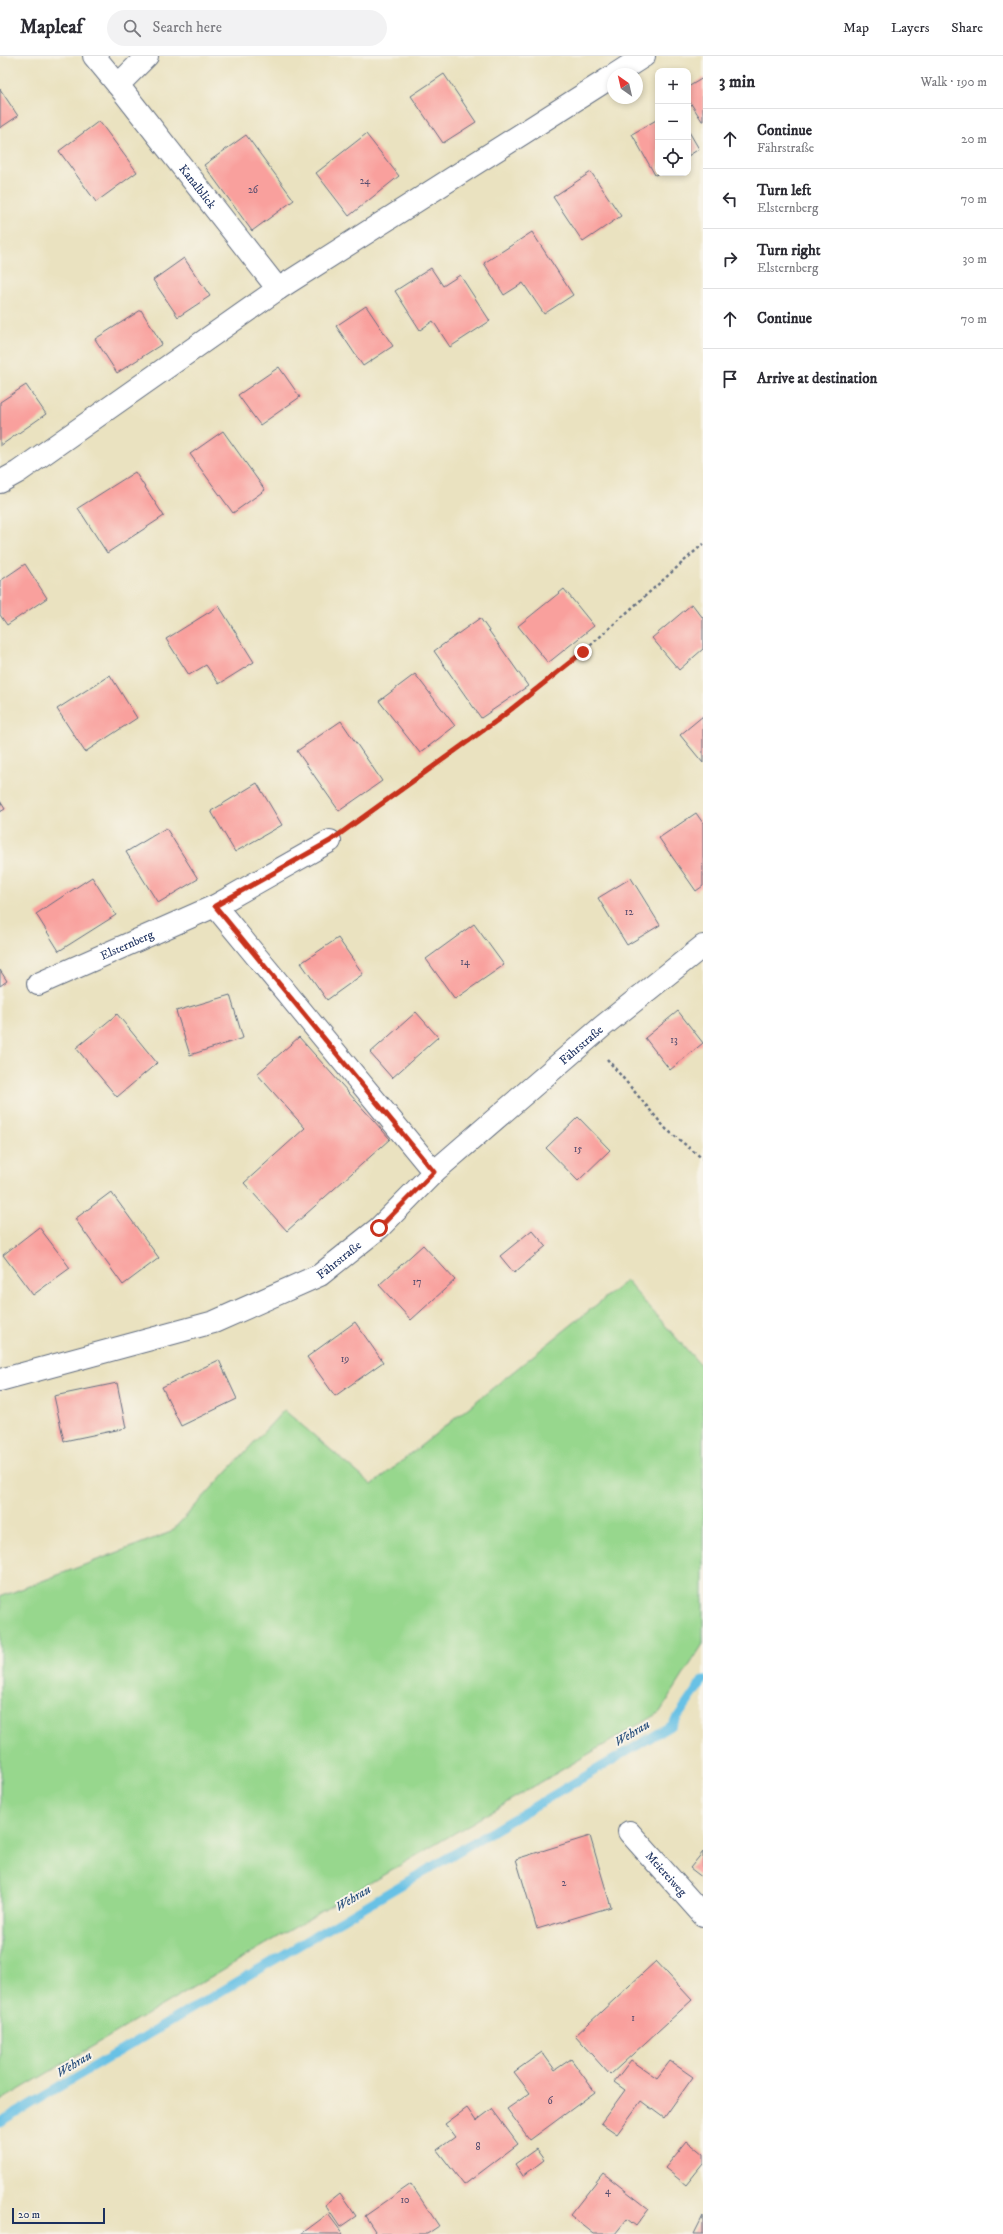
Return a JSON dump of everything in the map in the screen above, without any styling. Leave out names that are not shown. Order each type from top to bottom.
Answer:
[{"type":"street","name":"Kanalblick","points":[[94,56],[278,289]]},
{"type":"street","points":[[118,85],[147,56]]},
{"type":"street","points":[[0,482],[24,468],[278,289],[607,80]]},
{"type":"street","name":"Elsternberg","points":[[38,984],[215,906],[330,841]]},
{"type":"street","points":[[215,906],[434,1172]]},
{"type":"street","name":"Fährstraße","points":[[0,1380],[214,1322],[320,1275],[379,1228],[434,1172],[590,1039],[602,1026],[703,946]]},
{"type":"street","name":"Meiereiweg","points":[[629,1832],[703,1915]]},
{"type":"path","points":[[330,841],[499,719],[583,652],[703,544]]},
{"type":"path","points":[[590,1039],[666,1129],[703,1159]]},
{"type":"green space","points":[[626,1281],[703,1368],[703,1644],[660,1712],[0,2101],[0,1597],[171,1532],[284,1410],[372,1485]]},
{"type":"building","points":[[444,74],[476,122],[443,143],[411,96]]},
{"type":"building","points":[[703,78],[703,121],[691,104],[691,85]]},
{"type":"building","points":[[0,89],[18,116],[0,128]]},
{"type":"building","points":[[99,121],[137,172],[96,202],[59,151]]},
{"type":"building","points":[[655,121],[655,175],[632,134]]},
{"type":"building","points":[[366,134],[399,176],[349,216],[316,173]]},
{"type":"building","points":[[246,135],[294,200],[252,231],[204,165]]},
{"type":"building","points":[[691,135],[699,149],[691,154]]},
{"type":"building","points":[[591,172],[621,216],[583,242],[553,197]]},
{"type":"building","points":[[532,232],[573,295],[544,314],[523,283],[504,295],[484,263]]},
{"type":"building","points":[[184,258],[210,296],[178,317],[153,280]]},
{"type":"building","points":[[431,268],[443,286],[460,275],[490,321],[450,347],[433,321],[420,330],[395,291]]},
{"type":"building","points":[[366,306],[393,346],[363,366],[336,326]]},
{"type":"building","points":[[141,310],[162,344],[117,373],[95,339]]},
{"type":"building","points":[[279,367],[300,397],[260,425],[238,395]]},
{"type":"building","points":[[26,385],[46,414],[0,446],[0,402]]},
{"type":"building","points":[[223,431],[265,490],[233,513],[190,454]]},
{"type":"building","points":[[135,472],[164,516],[107,553],[78,508]]},
{"type":"building","points":[[25,564],[47,598],[7,625],[0,615],[0,581]]},
{"type":"building","points":[[564,589],[594,626],[548,663],[518,626]]},
{"type":"building","points":[[692,604],[703,618],[703,649],[679,670],[652,638]]},
{"type":"building","points":[[219,606],[254,662],[219,684],[206,665],[189,675],[166,639]]},
{"type":"building","points":[[480,618],[528,686],[481,718],[434,651]]},
{"type":"building","points":[[415,674],[455,726],[420,753],[379,701]]},
{"type":"building","points":[[110,675],[137,718],[85,752],[57,709]]},
{"type":"building","points":[[703,716],[703,763],[680,735]]},
{"type":"building","points":[[341,721],[382,781],[339,811],[297,751]]},
{"type":"building","points":[[257,783],[282,825],[235,852],[211,811]]},
{"type":"building","points":[[0,801],[5,809],[0,812]]},
{"type":"building","points":[[696,813],[703,823],[703,886],[696,891],[659,838]]},
{"type":"building","points":[[166,828],[198,879],[158,903],[126,852]]},
{"type":"building","points":[[92,877],[116,915],[59,951],[36,914]]},
{"type":"building","points":[[631,878],[660,925],[627,945],[598,898]]},
{"type":"building","points":[[474,924],[504,965],[455,999],[426,959]]},
{"type":"building","points":[[338,938],[363,974],[327,1000],[301,963]]},
{"type":"building","points":[[0,970],[7,981],[0,986]]},
{"type":"building","points":[[230,995],[243,1038],[190,1055],[176,1011]]},
{"type":"building","points":[[678,1011],[703,1043],[670,1070],[645,1038]]},
{"type":"building","points":[[416,1012],[438,1037],[392,1078],[370,1053]]},
{"type":"building","points":[[117,1014],[157,1063],[117,1097],[76,1048]]},
{"type":"building","points":[[299,1037],[390,1139],[287,1231],[244,1183],[305,1128],[257,1074]]},
{"type":"building","points":[[578,1117],[610,1150],[578,1181],[546,1148]]},
{"type":"building","points":[[111,1192],[159,1258],[123,1285],[75,1219]]},
{"type":"building","points":[[39,1227],[70,1268],[33,1295],[3,1255]]},
{"type":"building","points":[[532,1230],[546,1246],[514,1273],[500,1256]]},
{"type":"building","points":[[423,1245],[455,1280],[411,1320],[379,1285]]},
{"type":"building","points":[[355,1322],[383,1362],[335,1396],[307,1357]]},
{"type":"building","points":[[219,1360],[237,1399],[181,1426],[162,1387]]},
{"type":"building","points":[[117,1383],[126,1428],[64,1441],[54,1396]]},
{"type":"building","points":[[590,1836],[611,1907],[537,1929],[516,1859]]},
{"type":"building","points":[[703,1852],[703,1878],[690,1868]]},
{"type":"building","points":[[656,1961],[692,2000],[610,2075],[575,2036]]},
{"type":"building","points":[[542,2052],[555,2070],[571,2059],[595,2092],[530,2140],[507,2109],[530,2093],[514,2072]]},
{"type":"building","points":[[631,2060],[657,2078],[670,2061],[693,2077],[664,2118],[641,2101],[617,2134],[601,2123],[625,2090],[614,2082]]},
{"type":"building","points":[[467,2108],[476,2121],[492,2109],[518,2144],[464,2185],[437,2150],[455,2137],[445,2124]]},
{"type":"building","points":[[687,2141],[703,2154],[703,2164],[686,2185],[665,2168]]},
{"type":"building","points":[[536,2149],[544,2160],[523,2176],[515,2164]]},
{"type":"building","points":[[603,2173],[649,2209],[636,2226],[627,2219],[615,2234],[594,2234],[570,2215]]},
{"type":"building","points":[[411,2184],[439,2226],[427,2234],[377,2234],[365,2216]]},
{"type":"building","points":[[340,2193],[356,2216],[340,2227],[325,2205]]},
{"type":"building","points":[[328,2214],[343,2234],[301,2234]]},
{"type":"building","points":[[703,2216],[703,2234],[694,2234]]},
{"type":"waterway","name":"Wehrau","points":[[0,2122],[672,1725],[703,1680]]},
{"type":"route","points":[[379,1228],[434,1172],[215,906],[330,841],[499,719],[583,652]]}]
